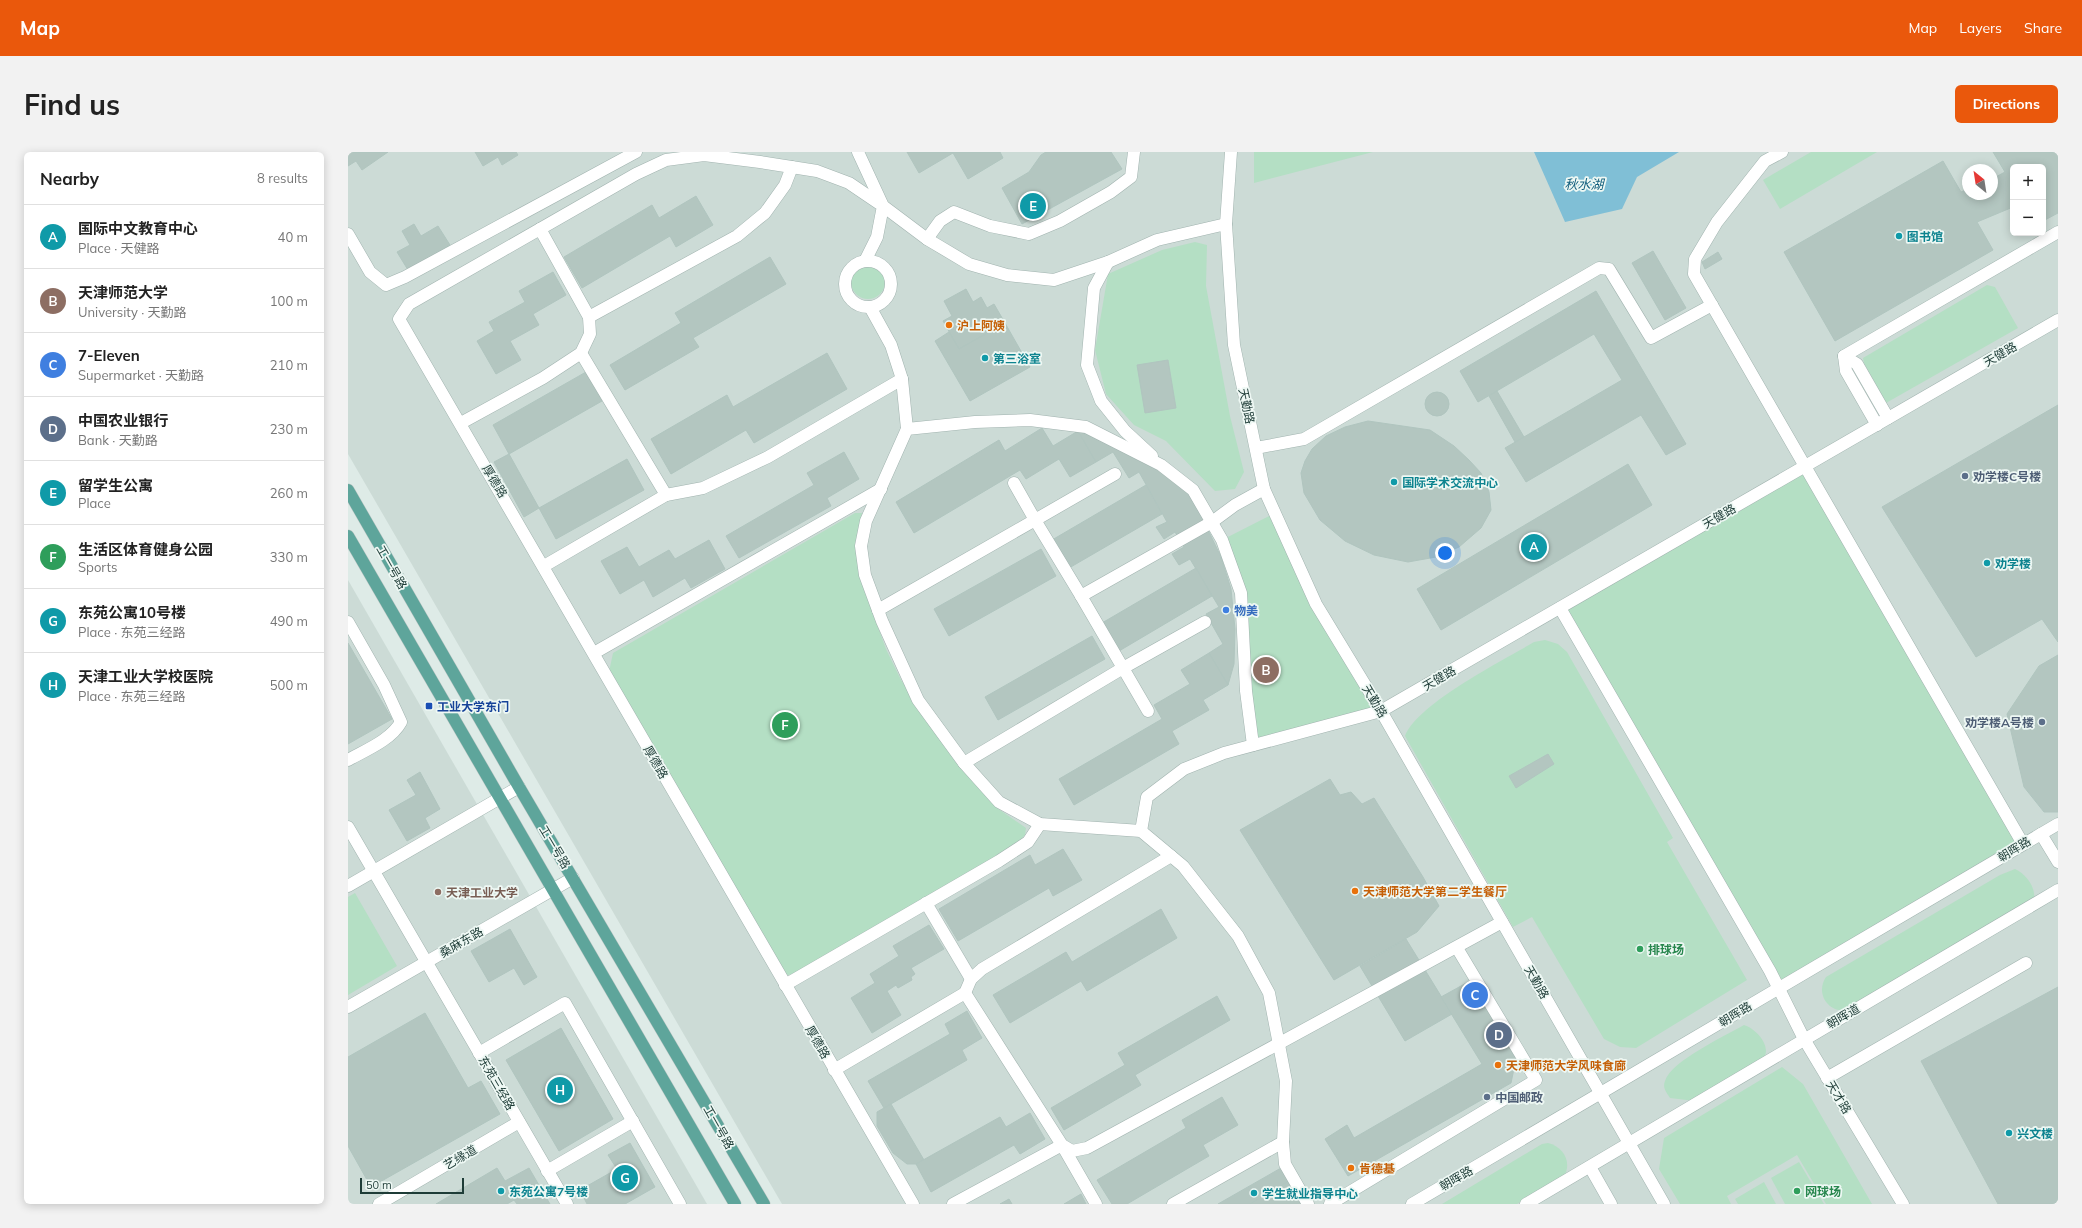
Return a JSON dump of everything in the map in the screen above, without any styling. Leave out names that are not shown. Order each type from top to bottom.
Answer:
[{"type":"main road","name":"工一号路","points":[[348,490],[519,787],[574,878],[764,1204]]},
{"type":"main road","name":"工一号路","points":[[348,536],[735,1204]]},
{"type":"street","points":[[348,234],[370,272],[386,285],[405,277],[636,152]]},
{"type":"street","points":[[858,152],[883,206],[877,238],[865,260],[853,266],[849,270],[844,283],[848,296],[852,301],[857,305],[870,307],[882,302],[887,297],[891,285],[890,278],[884,267],[878,263],[865,260]]},
{"type":"street","points":[[928,239],[940,221],[954,212],[990,226],[1029,234],[1042,229],[1060,221],[1111,192],[1131,177],[1134,152]]},
{"type":"street","name":"天勤路","points":[[1231,152],[1226,224],[1234,345],[1264,489],[1316,604],[1381,711],[1664,1204]]},
{"type":"street","points":[[1782,152],[1765,161],[1717,222],[1695,259],[1694,274],[2023,844]]},
{"type":"street","points":[[461,423],[543,378],[580,353],[590,334],[589,317],[540,229],[636,174],[666,160],[704,155],[816,171],[849,183],[928,239],[969,264],[1007,275],[1054,280],[1108,262],[1157,240],[1226,224]]},
{"type":"street","points":[[589,317],[737,236],[765,212],[785,185],[792,167]]},
{"type":"street","name":"厚德路","points":[[540,229],[409,304],[399,319],[544,566],[784,985],[913,1204]]},
{"type":"street","points":[[1844,356],[2058,232]]},
{"type":"street","points":[[1108,262],[1094,288],[1087,365],[1101,401],[1125,431],[1161,465],[1192,490],[1222,540],[1241,593],[1246,691],[1253,745]]},
{"type":"street","points":[[1256,448],[1304,438],[1599,268],[1609,269],[1651,338],[1712,305]]},
{"type":"street","points":[[870,307],[891,344],[902,379],[907,429],[866,521],[861,546],[865,575],[878,610],[918,700],[964,763],[999,802],[1040,824],[1142,831],[1183,866],[1238,936],[1269,993],[1286,1081],[1283,1142],[1285,1164],[1308,1204]]},
{"type":"street","name":"天健路","points":[[1142,831],[1147,797],[1184,769],[1224,753],[1381,711],[2058,320]]},
{"type":"street","points":[[580,353],[666,495]]},
{"type":"street","points":[[1844,356],[1857,364],[1888,418]]},
{"type":"street","points":[[1844,356],[1846,371],[1876,425]]},
{"type":"street","points":[[544,566],[666,495],[703,488],[768,457],[902,379]]},
{"type":"street","points":[[907,429],[975,422],[1030,420],[1086,427],[1161,465]]},
{"type":"street","points":[[878,610],[1115,474]]},
{"type":"street","points":[[1014,483],[1148,711]]},
{"type":"street","points":[[594,654],[881,489]]},
{"type":"street","points":[[1081,596],[1212,522],[1235,505],[1264,489]]},
{"type":"street","name":"天才路","points":[[1560,608],[1779,988],[1804,1039],[1904,1204]]},
{"type":"street","points":[[348,622],[384,685],[401,722],[398,728],[387,737],[348,760]]},
{"type":"street","points":[[964,763],[1123,668],[1205,622]]},
{"type":"street","points":[[348,886],[519,787]]},
{"type":"street","points":[[784,985],[1028,842],[1040,824]]},
{"type":"street","name":"朝晖路","points":[[1412,1204],[2058,824]]},
{"type":"street","name":"东苑三经路","points":[[348,827],[567,1204]]},
{"type":"street","points":[[2041,834],[2058,862]]},
{"type":"street","points":[[834,1070],[964,993],[972,979],[982,969],[1171,856]]},
{"type":"street","name":"桑麻东路","points":[[348,1007],[574,878]]},
{"type":"street","name":"朝晖道","points":[[1526,1204],[2058,890]]},
{"type":"street","points":[[926,903],[972,979]]},
{"type":"street","points":[[1062,1145],[1072,1150],[1087,1148],[1280,1045],[1502,922]]},
{"type":"street","points":[[1330,1204],[1536,1080],[1457,948]]},
{"type":"street","points":[[1827,1078],[2026,963]]},
{"type":"street","points":[[964,993],[1062,1145],[1096,1204]]},
{"type":"street","points":[[479,1053],[565,1003],[680,1204]]},
{"type":"street","points":[[548,1171],[633,1121]]},
{"type":"street","name":"艺缘道","points":[[379,1204],[519,1122]]},
{"type":"street","points":[[1173,1204],[1283,1142]]},
{"type":"street","points":[[953,1204],[1062,1145]]},
{"type":"street","points":[[1590,1167],[1611,1204]]},
{"type":"shaded area","points":[[348,152],[2058,152],[2058,1204],[782,1204],[348,454]]},
{"type":"shaded area","name":"天津工业大学","points":[[348,580],[707,1204],[348,1204]]},
{"type":"green space","points":[[1254,152],[1373,152],[1254,183]]},
{"type":"green space","points":[[1811,152],[1877,152],[1780,209],[1763,180]]},
{"type":"green space","points":[[1195,242],[1207,245],[1206,286],[1230,416],[1244,472],[1235,489],[1215,491],[1166,441],[1134,425],[1106,394],[1095,350],[1108,274],[1162,250]]},
{"type":"green space","points":[[865,265],[871,265],[875,266],[882,272],[885,282],[884,289],[878,296],[871,299],[865,299],[861,298],[854,292],[851,285],[851,279],[852,275],[858,268]]},
{"type":"green space","points":[[1987,285],[1995,287],[2018,328],[1886,403],[1864,363],[1863,358]]},
{"type":"green space","points":[[1805,466],[2023,844],[1779,988],[1560,608]]},
{"type":"green space","points":[[855,513],[862,513],[856,551],[859,575],[886,649],[901,680],[971,778],[997,808],[1026,828],[1025,835],[1014,847],[798,973],[788,975],[782,971],[609,672],[613,653]]},
{"type":"green space","points":[[1275,513],[1316,604],[1381,711],[1253,745],[1241,593],[1222,540]]},
{"type":"green space","points":[[1545,640],[1558,644],[1567,652],[1673,838],[1667,842],[1747,980],[1636,1048],[1620,1047],[1604,1039],[1532,917],[1513,927],[1405,736],[1413,723],[1426,710],[1443,697],[1483,671],[1534,642]]},
{"type":"green space","points":[[2015,869],[2023,874],[2032,886],[2034,900],[1848,1010],[1835,1009],[1829,1006],[1825,1001],[1822,989],[1826,977],[2000,875]]},
{"type":"green space","points":[[355,893],[397,966],[348,995],[348,897]]},
{"type":"green space","points":[[1744,1025],[1755,1032],[1762,1039],[1766,1051],[1763,1060],[1695,1101],[1670,1098],[1665,1090],[1664,1084],[1669,1073],[1677,1065],[1712,1042]]},
{"type":"green space","points":[[1782,1067],[1803,1084],[1872,1204],[1826,1204],[1797,1155],[1727,1196],[1731,1204],[1680,1204],[1659,1169],[1664,1138]]},
{"type":"green space","points":[[1548,1143],[1558,1148],[1565,1156],[1567,1167],[1563,1178],[1517,1204],[1442,1204],[1542,1144]]},
{"type":"green space","name":"网球场","points":[[1799,1162],[1824,1204],[1785,1204],[1771,1178]]},
{"type":"green space","name":"网球场","points":[[1764,1182],[1776,1204],[1738,1204],[1735,1199]]},
{"type":"water","name":"秋水湖","points":[[1534,152],[1679,152],[1637,177],[1622,209],[1565,222]]},
{"type":"building","points":[[348,152],[388,152],[362,170],[356,161],[348,166]]},
{"type":"building","points":[[475,152],[516,152],[518,155],[502,165],[498,157],[483,166]]},
{"type":"building","points":[[907,152],[1000,152],[1003,158],[968,179],[953,153],[919,173]]},
{"type":"building","points":[[1046,152],[1111,152],[1122,169],[1022,224],[1002,188],[1029,172],[1041,155]]},
{"type":"building","name":"图书馆","points":[[1993,152],[2058,152],[2058,213],[2046,219],[2046,164],[2010,164],[2010,208],[1977,222],[1993,250],[1835,341],[1784,252],[1943,161],[1962,192],[1962,200],[1998,200],[1998,176],[2005,172]]},
{"type":"building","points":[[696,196],[713,225],[676,247],[670,236],[582,288],[564,257],[652,205],[659,218]]},
{"type":"building","points":[[414,224],[421,236],[438,226],[450,245],[408,270],[397,252],[410,245],[402,231]]},
{"type":"building","points":[[1653,251],[1686,308],[1665,320],[1632,263]]},
{"type":"building","points":[[1718,252],[1722,259],[1705,269],[1702,262]]},
{"type":"building","points":[[770,257],[786,284],[693,338],[699,347],[625,390],[610,365],[681,323],[675,313]]},
{"type":"building","points":[[553,272],[566,295],[533,314],[539,325],[510,341],[521,360],[496,374],[477,341],[494,331],[489,322],[525,302],[519,291]]},
{"type":"building","points":[[966,289],[973,302],[981,297],[987,308],[994,304],[1005,323],[959,349],[943,321],[952,316],[944,301]]},
{"type":"building","points":[[1596,291],[1686,444],[1666,455],[1641,415],[1526,482],[1505,448],[1622,380],[1594,334],[1478,402],[1460,371]]},
{"type":"building","name":"第三浴室","points":[[1005,323],[1030,367],[970,401],[935,341],[949,332],[959,349]]},
{"type":"building","points":[[827,353],[847,389],[754,443],[746,430],[671,474],[651,439],[727,395],[733,407]]},
{"type":"building","points":[[1168,360],[1176,408],[1145,413],[1137,365]]},
{"type":"building","points":[[586,372],[602,401],[509,454],[493,425]]},
{"type":"building","points":[[1497,391],[1524,437],[1515,442],[1489,396]]},
{"type":"building","points":[[1437,392],[1442,393],[1448,399],[1448,409],[1442,415],[1437,416],[1432,415],[1426,409],[1425,404],[1426,399],[1432,393]]},
{"type":"building","name":"劝学楼","points":[[2058,405],[2058,642],[2042,619],[1976,657],[1882,507]]},
{"type":"building","name":"国际学术交流中心","points":[[1368,421],[1430,430],[1454,446],[1469,460],[1481,473],[1489,492],[1491,510],[1481,528],[1459,547],[1436,557],[1408,562],[1374,555],[1345,541],[1320,520],[1304,493],[1301,473],[1305,461],[1312,449],[1326,436],[1345,427]]},
{"type":"building","points":[[1042,428],[1053,446],[1078,431],[1096,462],[1070,477],[1059,459],[1026,479],[1020,470],[914,533],[896,502],[999,440],[1005,451]]},
{"type":"building","points":[[1078,431],[1118,447],[1160,468],[1183,487],[1197,507],[1221,557],[1231,589],[1235,629],[1234,664],[1228,685],[1209,653],[1223,644],[1206,614],[1219,607],[1190,559],[1179,565],[1172,554],[1184,547],[1175,532],[1164,539],[1156,527],[1167,522],[1139,472],[1129,478],[1113,452],[1096,462]]},
{"type":"building","points":[[844,452],[859,479],[827,498],[831,506],[739,558],[726,536],[814,485],[807,473]]},
{"type":"building","points":[[509,454],[539,508],[524,517],[494,462]]},
{"type":"building","points":[[627,459],[644,490],[556,539],[539,508]]},
{"type":"building","points":[[1628,464],[1652,505],[1441,630],[1417,589]]},
{"type":"building","points":[[1146,485],[1162,514],[1069,568],[1052,540]]},
{"type":"building","points":[[709,540],[725,569],[691,588],[685,578],[653,597],[644,580],[620,594],[601,561],[627,547],[639,567],[669,550],[675,559]]},
{"type":"building","points":[[1041,549],[1056,576],[949,636],[934,609]]},
{"type":"building","points":[[1196,568],[1212,596],[1119,651],[1102,623]]},
{"type":"building","points":[[1092,636],[1105,659],[998,720],[985,697]]},
{"type":"building","points":[[348,643],[392,719],[348,744]]},
{"type":"building","points":[[1209,653],[1228,685],[1203,700],[1209,710],[1172,731],[1179,744],[1074,805],[1059,779],[1162,719],[1154,705],[1190,684],[1181,670]]},
{"type":"building","points":[[2058,655],[2058,812],[2044,812],[2024,787],[2007,714],[2039,666]]},
{"type":"building","points":[[1548,754],[1554,764],[1516,788],[1509,776]]},
{"type":"building","points":[[420,772],[440,809],[425,818],[430,828],[407,841],[389,810],[416,795],[407,780]]},
{"type":"building","name":"天津师范大学第二学生餐厅","points":[[1330,779],[1340,795],[1351,792],[1362,804],[1374,798],[1423,877],[1439,906],[1417,932],[1334,980],[1240,830]]},
{"type":"building","points":[[1063,849],[1082,880],[1053,896],[1049,888],[958,941],[939,909],[1030,855],[1035,865]]},
{"type":"building","points":[[1161,909],[1177,938],[1087,991],[1081,981],[1010,1023],[993,995],[1066,952],[1072,962]]},
{"type":"building","points":[[929,925],[944,949],[911,968],[915,974],[911,977],[912,980],[898,988],[896,985],[887,991],[901,1015],[872,1033],[851,998],[875,983],[870,974],[899,956],[893,946]]},
{"type":"building","points":[[510,929],[537,977],[524,985],[514,968],[489,982],[471,951]]},
{"type":"building","points":[[1406,939],[1452,1014],[1405,1041],[1360,966]]},
{"type":"building","points":[[1470,981],[1516,1059],[1511,1083],[1348,1176],[1325,1139],[1347,1125],[1354,1138],[1482,1064],[1441,997]]},
{"type":"building","name":"兴文楼","points":[[2058,987],[2058,1204],[1998,1204],[1921,1061]]},
{"type":"building","points":[[1217,996],[1230,1020],[1135,1075],[1141,1085],[1064,1130],[1051,1108],[1125,1065],[1118,1053]]},
{"type":"building","points":[[967,1011],[982,1038],[962,1050],[967,1060],[884,1108],[868,1081],[950,1034],[945,1024]]},
{"type":"building","points":[[425,1013],[468,1088],[481,1081],[500,1114],[371,1187],[348,1146],[348,1057]]},
{"type":"building","points":[[561,1028],[613,1119],[559,1151],[506,1060]]},
{"type":"building","points":[[1222,1097],[1238,1125],[1203,1145],[1209,1156],[1127,1204],[1112,1204],[1097,1180],[1186,1128],[1182,1120]]},
{"type":"building","points":[[891,1104],[924,1160],[916,1164],[907,1164],[893,1153],[877,1126],[877,1112]]},
{"type":"building","points":[[1030,1113],[1045,1139],[1020,1154],[1014,1145],[931,1192],[916,1164],[1000,1117],[1006,1127]]},
{"type":"building","points":[[630,1143],[655,1187],[625,1204],[587,1204],[580,1190],[617,1169],[608,1155]]},
{"type":"building","name":"东苑公寓7号楼","points":[[497,1168],[505,1181],[529,1168],[550,1204],[517,1204],[514,1200],[507,1204],[436,1204]]},
{"type":"building","name":"学生就业指导中心","points":[[1281,1168],[1289,1181],[1250,1204],[1218,1204]]},
{"type":"building","points":[[1289,1181],[1302,1204],[1250,1204]]},
{"type":"building","points":[[1081,1194],[1086,1204],[1064,1204]]},
{"type":"building","points":[[1009,1199],[1012,1204],[1000,1204]]},
{"type":"place","name":"留学生公寓","points":[[1033,206]]},
{"type":"place","name":"图书馆","points":[[1899,236]]},
{"type":"place","name":"沪上阿姨","points":[[949,325]]},
{"type":"place","name":"第三浴室","points":[[985,358]]},
{"type":"place","name":"劝学楼C号楼","points":[[1965,476]]},
{"type":"place","name":"国际学术交流中心","points":[[1394,482]]},
{"type":"place","name":"国际中文教育中心","points":[[1534,547]]},
{"type":"place","name":"劝学楼","points":[[1987,563]]},
{"type":"place","name":"物美","points":[[1226,610]]},
{"type":"place","name":"天津师范大学","points":[[1266,670]]},
{"type":"place","name":"工业大学东门","points":[[429,706]]},
{"type":"place","name":"劝学楼A号楼","points":[[2042,722]]},
{"type":"place","name":"生活区体育健身公园","points":[[785,725]]},
{"type":"place","name":"天津师范大学第二学生餐厅","points":[[1355,891]]},
{"type":"place","name":"天津工业大学","points":[[438,892]]},
{"type":"place","name":"排球场","points":[[1640,949]]},
{"type":"place","name":"7-Eleven","points":[[1475,995]]},
{"type":"place","name":"中国农业银行","points":[[1499,1035]]},
{"type":"place","name":"天津师范大学风味食廊","points":[[1498,1065]]},
{"type":"place","name":"天津工业大学校医院","points":[[560,1090]]},
{"type":"place","name":"中国邮政","points":[[1487,1097]]},
{"type":"place","name":"兴文楼","points":[[2009,1133]]},
{"type":"place","name":"肯德基","points":[[1351,1168]]},
{"type":"place","name":"东苑公寓10号楼","points":[[625,1178]]},
{"type":"place","name":"东苑公寓7号楼","points":[[501,1191]]},
{"type":"place","name":"网球场","points":[[1797,1191]]},
{"type":"place","name":"学生就业指导中心","points":[[1254,1193]]}]
